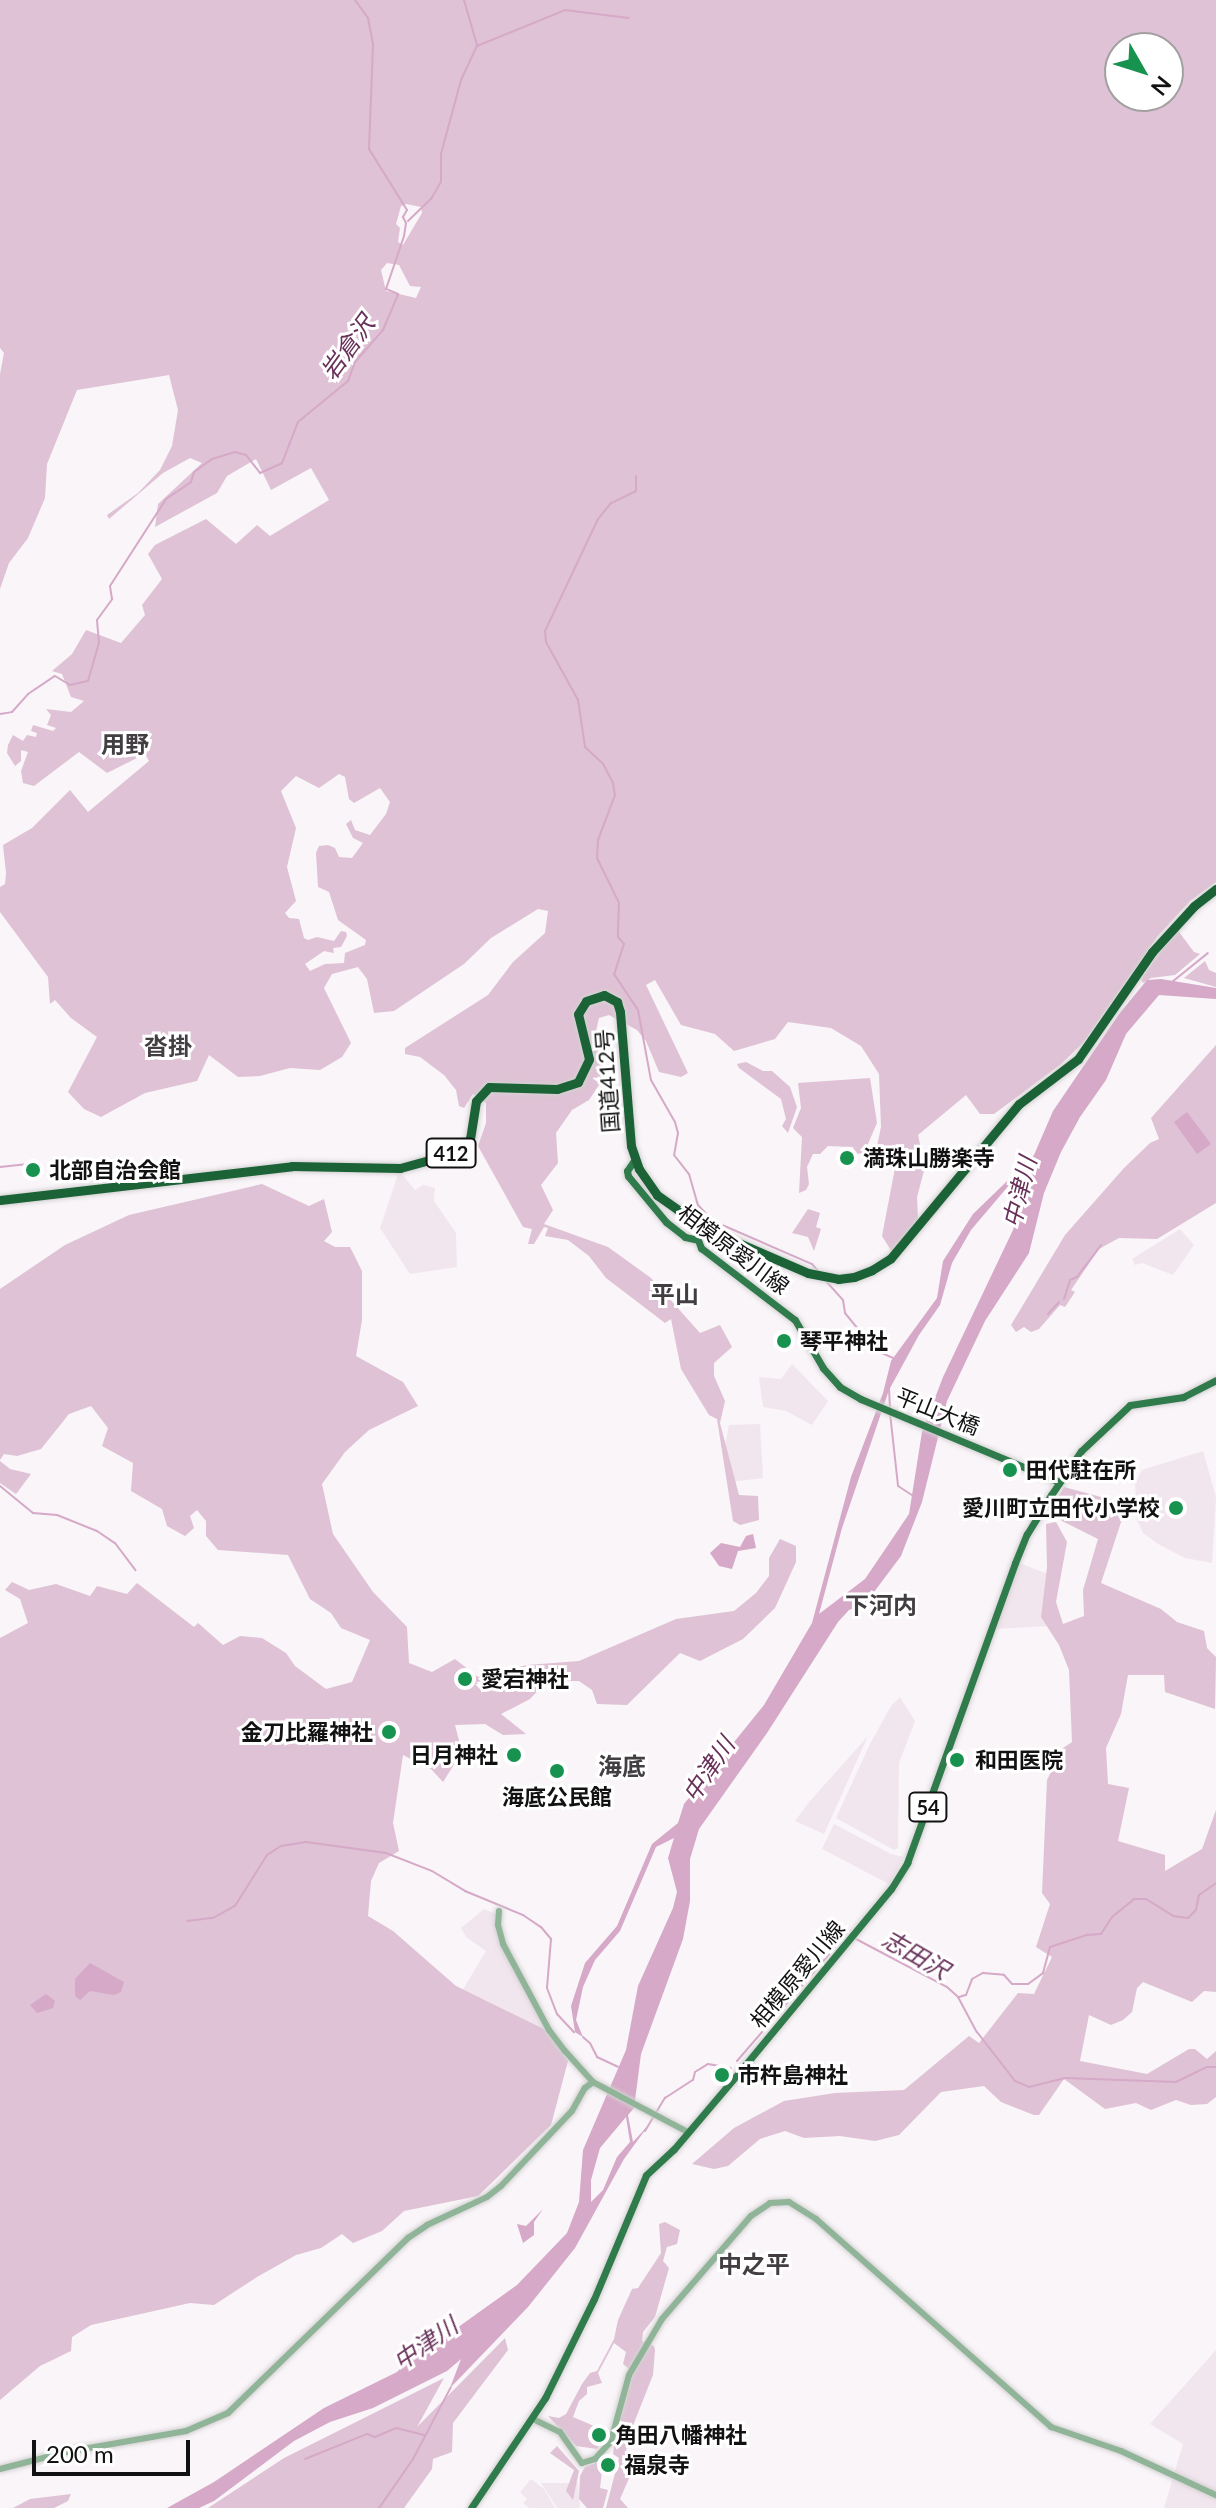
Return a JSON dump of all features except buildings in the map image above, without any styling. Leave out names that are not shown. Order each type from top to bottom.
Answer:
[{"type":"highway","name":"国道412号","points":[[0,1200],[292,1166],[400,1168],[444,1156],[460,1150],[470,1139],[476,1101],[489,1087],[557,1089],[578,1082],[589,1059],[578,1014],[586,1001],[598,995],[609,997],[619,1007],[628,1132],[635,1159],[657,1195],[704,1228],[800,1269],[827,1278],[868,1272],[891,1258],[1019,1104],[1078,1059],[1152,952],[1194,906],[1216,889]]},
{"type":"main road","name":"相模原愛川線","points":[[635,1159],[627,1171],[628,1176],[666,1222],[690,1239],[698,1240],[701,1248],[795,1320],[828,1375],[861,1399]]},
{"type":"main road","points":[[698,1240],[704,1228]]},
{"type":"main road","name":"54","points":[[1059,1482],[1081,1451],[1134,1403],[1183,1397],[1216,1380]]},
{"type":"main road","name":"平山大橋","points":[[861,1399],[1059,1482]]},
{"type":"main road","name":"相模原愛川線","points":[[471,2508],[533,2419],[581,2328],[641,2183],[891,1889],[907,1863],[1023,1542],[1059,1482]]},
{"type":"street","points":[[499,1911],[498,1925],[503,1944],[549,2030],[596,2082],[685,2130]]},
{"type":"street","points":[[0,2469],[65,2453],[186,2431],[228,2413],[408,2238],[427,2225],[487,2197],[501,2186],[572,2111],[585,2088],[596,2082]]},
{"type":"street","points":[[533,2419],[560,2432],[582,2463],[595,2459],[611,2441],[629,2375],[662,2319],[751,2216],[770,2203],[789,2202],[816,2219],[1051,2427],[1121,2451],[1216,2495]]},
{"type":"shaded area","points":[[0,0],[1216,0],[1216,882],[1190,901],[1157,937],[1083,1043],[1060,1065],[994,1114],[980,1114],[966,1095],[918,1135],[925,1167],[917,1197],[918,1219],[892,1252],[882,1236],[896,1163],[877,1146],[881,1127],[879,1074],[861,1046],[831,1028],[788,1022],[775,1039],[734,1051],[715,1034],[681,1025],[655,980],[646,985],[688,1073],[681,1077],[659,1072],[646,1041],[637,1030],[609,1015],[599,1018],[596,1031],[605,1076],[589,1100],[572,1110],[556,1133],[558,1163],[541,1185],[553,1210],[544,1224],[608,1247],[651,1278],[700,1333],[720,1325],[732,1347],[714,1363],[714,1376],[725,1401],[720,1423],[739,1495],[758,1496],[759,1520],[740,1525],[733,1521],[717,1419],[709,1415],[681,1369],[671,1319],[665,1323],[606,1278],[589,1256],[568,1240],[545,1236],[548,1228],[544,1227],[534,1244],[528,1244],[532,1229],[523,1227],[478,1146],[486,1123],[486,1103],[473,1094],[464,1108],[459,1106],[456,1090],[444,1075],[420,1057],[405,1054],[405,1048],[488,995],[513,962],[545,933],[548,911],[538,909],[491,938],[464,964],[394,1011],[374,1013],[367,979],[358,967],[332,974],[324,988],[351,1043],[342,1057],[320,1070],[290,1068],[260,1076],[238,1077],[209,1055],[197,1081],[145,1093],[101,1117],[84,1109],[68,1092],[97,1037],[71,1018],[55,1000],[50,1004],[48,977],[0,912],[0,887],[5,884],[6,873],[3,845],[32,828],[70,790],[88,812],[149,761],[145,754],[107,773],[79,752],[34,786],[23,783],[21,771],[28,752],[21,750],[21,761],[15,766],[7,753],[8,745],[13,735],[23,741],[27,735],[36,737],[37,733],[31,731],[33,725],[53,731],[56,728],[47,725],[51,715],[46,709],[71,712],[84,701],[71,697],[62,674],[52,671],[72,654],[86,630],[121,643],[145,615],[142,605],[162,579],[148,554],[155,545],[206,519],[236,544],[257,525],[270,536],[329,500],[311,468],[271,490],[256,459],[227,476],[217,493],[155,527],[158,504],[202,463],[190,458],[163,473],[109,519],[107,515],[138,493],[160,470],[172,446],[178,410],[169,375],[77,390],[47,464],[45,498],[28,538],[9,563],[0,589],[0,374],[4,353],[0,348]],"holes":[[[401,206],[421,207],[422,213],[403,245],[398,242],[400,228],[396,224]],[[387,263],[399,265],[410,286],[421,287],[416,298],[386,291],[381,270]],[[339,774],[345,777],[349,799],[354,803],[380,788],[390,802],[386,814],[370,835],[355,830],[351,820],[346,824],[353,838],[363,843],[352,858],[339,857],[335,848],[328,845],[319,846],[316,853],[318,887],[329,892],[338,920],[366,940],[365,945],[345,953],[344,963],[325,964],[310,971],[305,964],[324,951],[334,953],[333,948],[341,947],[347,936],[346,932],[341,931],[334,941],[317,937],[308,940],[304,938],[299,919],[289,918],[285,913],[296,901],[287,867],[296,828],[281,791],[296,776],[319,788]]]},
{"type":"shaded area","points":[[1176,928],[1194,952],[1200,954],[1175,975],[1151,978],[1143,983],[1141,979]]},
{"type":"shaded area","points":[[1205,961],[1209,970],[1216,973],[1216,987],[1184,978]]},
{"type":"shaded area","points":[[1216,1045],[1216,1203],[1157,1239],[1119,1238],[1099,1249],[1071,1290],[1075,1292],[1065,1307],[1060,1305],[1039,1329],[1031,1332],[1024,1327],[1016,1332],[1011,1325],[1065,1235],[1124,1168],[1150,1143],[1159,1139],[1151,1118]]},
{"type":"shaded area","points":[[746,1062],[763,1071],[772,1071],[790,1087],[797,1107],[788,1133],[782,1126],[786,1119],[781,1099],[737,1064]]},
{"type":"shaded area","points":[[870,1078],[877,1123],[864,1153],[856,1154],[853,1147],[828,1146],[820,1154],[813,1154],[807,1167],[809,1184],[806,1190],[799,1193],[802,1137],[793,1128],[801,1108],[798,1083]]},
{"type":"shaded area","points":[[395,1173],[401,1173],[415,1190],[423,1185],[435,1188],[434,1201],[456,1233],[457,1267],[410,1274],[380,1228],[397,1177]]},
{"type":"shaded area","points":[[262,1184],[309,1206],[324,1199],[332,1232],[324,1241],[335,1247],[350,1247],[362,1271],[362,1320],[356,1356],[403,1382],[418,1406],[369,1430],[345,1452],[322,1484],[333,1534],[373,1592],[407,1627],[409,1663],[432,1672],[455,1659],[478,1677],[527,1665],[579,1661],[676,1619],[734,1611],[756,1593],[769,1576],[769,1558],[780,1539],[796,1546],[796,1562],[775,1608],[743,1639],[700,1661],[680,1653],[627,1705],[597,1704],[592,1690],[579,1681],[547,1681],[530,1699],[501,1714],[526,1734],[503,1735],[485,1724],[455,1725],[462,1752],[443,1782],[431,1769],[403,1755],[393,1823],[399,1851],[379,1863],[371,1881],[368,1916],[393,1931],[456,1986],[550,2032],[568,2061],[551,2125],[478,2196],[404,2211],[382,2231],[353,2243],[342,2234],[321,2248],[296,2255],[214,2305],[190,2303],[91,2325],[72,2337],[71,2351],[40,2366],[0,2400],[0,1638],[28,1623],[20,1599],[5,1590],[12,1582],[29,1590],[56,1584],[90,1596],[97,1586],[127,1594],[137,1583],[194,1627],[198,1623],[223,1645],[240,1636],[262,1638],[286,1653],[295,1666],[326,1689],[352,1682],[370,1640],[341,1628],[331,1613],[310,1599],[288,1555],[218,1550],[206,1536],[206,1521],[197,1510],[190,1516],[194,1528],[185,1536],[167,1526],[162,1509],[131,1491],[133,1463],[102,1446],[108,1428],[91,1406],[69,1414],[41,1449],[17,1456],[4,1454],[0,1460],[0,1289],[65,1245],[129,1215]]},
{"type":"shaded area","points":[[808,1209],[820,1213],[816,1227],[821,1229],[814,1251],[808,1237],[792,1233]]},
{"type":"shaded area","points":[[1180,1229],[1194,1245],[1173,1275],[1142,1263],[1135,1265],[1132,1259]]},
{"type":"shaded area","points":[[792,1364],[828,1401],[812,1425],[786,1411],[763,1407],[759,1377],[781,1379]]},
{"type":"shaded area","points":[[760,1424],[763,1478],[731,1482],[725,1446],[729,1425]]},
{"type":"shaded area","name":"愛川町立田代小学校","points":[[1203,1451],[1216,1497],[1212,1563],[1185,1558],[1158,1544],[1143,1533],[1137,1520],[1135,1484],[1142,1470]]},
{"type":"shaded area","points":[[0,1461],[10,1469],[31,1474],[16,1494],[0,1483]]},
{"type":"shaded area","points":[[1064,1487],[1127,1504],[1101,1583],[1161,1609],[1177,1622],[1204,1631],[1207,1648],[1216,1657],[1215,1709],[1165,1692],[1164,1675],[1128,1675],[1121,1714],[1106,1748],[1108,1784],[1129,1788],[1118,1841],[1165,1855],[1165,1871],[1202,1849],[1216,1810],[1216,1992],[1204,1991],[1192,2002],[1143,1982],[1137,1988],[1132,2012],[1123,2020],[1111,2025],[1089,2015],[1080,2061],[1147,2074],[1189,2049],[1195,2049],[1207,2059],[1216,2051],[1216,2097],[1207,2104],[1191,2105],[1176,2100],[1151,2110],[1136,2103],[1105,2109],[1064,2079],[1039,2115],[1034,2115],[1001,2102],[984,2086],[941,2092],[899,2135],[875,2141],[840,2136],[804,2138],[785,2131],[760,2139],[728,2166],[714,2169],[692,2164],[734,2128],[784,2101],[835,2093],[904,2090],[969,2036],[979,2043],[1018,1993],[1034,1994],[1052,1957],[1036,1947],[1050,1904],[1042,1893],[1047,1780],[1063,1748],[1072,1742],[1069,1670],[1059,1645],[1041,1617],[1047,1567],[1046,1524],[1056,1522],[1067,1542],[1056,1602],[1063,1624],[1084,1616],[1083,1590],[1098,1539],[1062,1521],[1051,1509]]},
{"type":"shaded area","points":[[1019,1563],[1051,1575],[1050,1626],[993,1629]]},
{"type":"shaded area","points":[[900,1697],[915,1721],[899,1763],[898,1848],[894,1850],[836,1818],[870,1744],[891,1706]]},
{"type":"shaded area","points":[[868,1736],[824,1834],[795,1821],[810,1801]]},
{"type":"shaded area","points":[[834,1824],[891,1854],[904,1857],[889,1884],[822,1849]]},
{"type":"shaded area","points":[[484,1909],[496,1914],[496,1923],[553,2040],[459,1996],[486,1951],[466,1937],[461,1928]]},
{"type":"shaded area","points":[[665,2222],[680,2230],[677,2244],[667,2247],[663,2261],[669,2268],[655,2317],[643,2332],[642,2341],[654,2346],[655,2350],[653,2375],[632,2428],[637,2430],[626,2450],[627,2454],[635,2454],[637,2460],[620,2499],[628,2508],[606,2508],[619,2458],[613,2454],[615,2440],[633,2372],[623,2364],[626,2352],[614,2343],[598,2373],[602,2383],[587,2387],[587,2394],[579,2401],[573,2417],[608,2432],[597,2449],[576,2446],[548,2416],[559,2418],[566,2414],[582,2384],[590,2373],[597,2371],[614,2339],[618,2320],[632,2289],[638,2288],[661,2253],[659,2224]]},
{"type":"shaded area","points":[[505,2338],[508,2350],[453,2423],[452,2452],[433,2459],[432,2469],[404,2508],[208,2508],[284,2458],[444,2378],[417,2427]]},
{"type":"shaded area","points":[[1216,2350],[1216,2508],[1164,2508],[1183,2444],[1150,2424]]},
{"type":"shaded area","points":[[557,2446],[579,2471],[573,2500],[566,2491],[574,2470],[550,2453]]},
{"type":"shaded area","points":[[598,2462],[602,2471],[600,2488],[608,2490],[603,2508],[587,2508],[579,2499],[580,2476],[585,2467]]},
{"type":"shaded area","points":[[531,2479],[544,2489],[555,2508],[529,2508],[523,2503],[527,2499],[520,2492]]},
{"type":"shaded area","points":[[541,2483],[578,2483],[580,2508],[557,2508]]},
{"type":"shaded area","points":[[71,2494],[68,2501],[54,2508],[13,2508],[30,2499]]},
{"type":"water","name":"中津川","points":[[1161,979],[1216,988],[1216,999],[1159,995],[1126,1034],[1106,1080],[1080,1117],[1061,1152],[1044,1193],[1029,1253],[985,1321],[947,1401],[922,1502],[901,1556],[865,1604],[849,1610],[838,1622],[767,1733],[699,1829],[690,1859],[690,1901],[683,1939],[641,2054],[634,2108],[628,2115],[633,2142],[651,2122],[624,2159],[575,2248],[528,2307],[450,2388],[461,2359],[447,2371],[373,2408],[330,2422],[294,2441],[214,2501],[199,2508],[167,2508],[214,2482],[324,2408],[397,2372],[424,2343],[435,2337],[443,2338],[517,2285],[567,2233],[579,2202],[583,2150],[626,2050],[638,1986],[673,1908],[677,1892],[668,1858],[674,1838],[656,1847],[620,1931],[595,1960],[583,1987],[576,2020],[583,2037],[575,2032],[571,2006],[585,1963],[617,1926],[652,1844],[678,1823],[684,1804],[764,1705],[812,1623],[851,1477],[883,1393],[891,1361],[937,1298],[943,1261],[973,1214],[1034,1155],[1053,1111],[1119,1014],[1147,980]],"holes":[[[1029,1168],[1013,1230],[943,1377],[922,1432],[909,1514],[865,1579],[819,1614],[842,1528],[889,1390],[919,1335],[940,1305],[952,1263],[971,1230],[1010,1184]],[[626,2117],[630,2142],[617,2157],[603,2190],[591,2202],[591,2180],[600,2148]]]},
{"type":"water","points":[[1187,1112],[1211,1144],[1197,1154],[1174,1122]]},
{"type":"water","points":[[753,1534],[756,1548],[738,1551],[732,1569],[719,1566],[710,1553],[721,1543],[740,1547],[746,1536]]},
{"type":"water","points":[[90,1963],[124,1982],[121,1992],[114,1995],[90,1991],[80,2000],[75,1996],[75,1979]]},
{"type":"water","points":[[46,1994],[55,2001],[53,2008],[37,2013],[30,2005]]},
{"type":"water","points":[[543,2209],[534,2222],[534,2235],[523,2243],[517,2224],[526,2226]]},
{"type":"waterway","name":"岩倉沢","points":[[0,714],[12,712],[28,694],[55,676],[70,685],[88,681],[99,643],[97,620],[112,599],[110,586],[166,499],[191,482],[194,472],[212,459],[235,452],[246,455],[260,473],[282,463],[298,422],[348,381],[355,362],[383,330],[398,294],[386,289],[404,236],[406,223],[403,217],[407,210],[369,149],[373,44],[368,18],[355,0]]},
{"type":"waterway","points":[[464,0],[477,45]]},
{"type":"waterway","points":[[408,221],[431,199],[441,182],[441,154],[461,80],[477,46],[565,10],[629,18]]},
{"type":"waterway","points":[[636,476],[636,491],[611,503],[598,519],[545,631],[546,642],[578,700],[585,747],[603,764],[613,783],[615,795],[598,840],[597,858],[619,903],[618,937],[624,944],[614,974],[638,1010],[651,1080],[678,1133],[674,1155],[689,1174],[698,1205],[713,1221],[812,1264],[819,1272]]},
{"type":"waterway","points":[[1172,982],[1208,953]]},
{"type":"waterway","points":[[0,1167],[28,1164]]},
{"type":"waterway","points":[[1064,1299],[1070,1280],[1077,1277],[1101,1245]]},
{"type":"waterway","points":[[825,1280],[843,1300],[845,1313],[875,1350],[895,1359]]},
{"type":"waterway","points":[[1048,1314],[1059,1302]]},
{"type":"waterway","points":[[889,1389],[890,1407]]},
{"type":"waterway","points":[[890,1413],[898,1486],[912,1495]]},
{"type":"waterway","points":[[0,1486],[33,1513],[57,1515],[97,1531],[115,1543],[135,1570]]},
{"type":"waterway","points":[[187,1921],[213,1918],[235,1906],[267,1855],[281,1846],[306,1842],[386,1853],[432,1871],[465,1891],[523,1915],[541,1927],[551,1939],[547,1988],[557,2014],[574,2032]]},
{"type":"waterway","name":"志田沢","points":[[959,1997],[966,1995],[972,1979],[983,1973],[1004,1975],[1012,1984],[1028,1984],[1043,1973],[1050,1947],[1086,1935],[1101,1934],[1112,1917],[1134,1899],[1146,1899],[1173,1916],[1188,1918],[1196,1910],[1199,1895],[1216,1883]]},
{"type":"waterway","points":[[856,1939],[947,1987],[958,1997],[977,2032],[1015,2081],[1029,2087],[1065,2078],[1176,2082],[1207,2067],[1216,2067]]},
{"type":"waterway","name":"志田沢","points":[[737,2061],[839,1943]]},
{"type":"waterway","points":[[583,2037],[597,2057],[618,2067]]},
{"type":"waterway","name":"志田沢","points":[[645,2131],[665,2098],[693,2080],[695,2072],[708,2064],[731,2068]]},
{"type":"waterway","points":[[379,2508],[413,2459],[451,2387]]},
{"type":"waterway","points":[[305,2459],[367,2434],[375,2437],[396,2428],[424,2435]]},
{"type":"place","name":"満珠山勝楽寺","points":[[847,1158]]},
{"type":"place","name":"北部自治会館","points":[[33,1170]]},
{"type":"place","name":"琴平神社","points":[[784,1341]]},
{"type":"place","name":"田代駐在所","points":[[1010,1470]]},
{"type":"place","name":"愛川町立田代小学校","points":[[1176,1508]]},
{"type":"place","name":"愛宕神社","points":[[465,1679]]},
{"type":"place","name":"金刀比羅神社","points":[[389,1732]]},
{"type":"place","name":"日月神社","points":[[514,1755]]},
{"type":"place","name":"和田医院","points":[[957,1760]]},
{"type":"place","name":"海底公民館","points":[[557,1771]]},
{"type":"place","name":"市杵島神社","points":[[722,2075]]},
{"type":"place","name":"角田八幡神社","points":[[599,2435]]},
{"type":"place","name":"福泉寺","points":[[608,2465]]},
{"type":"district","name":"用野","points":[[125,744]]},
{"type":"district","name":"沓掛","points":[[168,1046]]},
{"type":"district","name":"平山","points":[[675,1294]]},
{"type":"district","name":"下河内","points":[[881,1605]]},
{"type":"district","name":"海底","points":[[622,1766]]},
{"type":"district","name":"中之平","points":[[754,2264]]}]
